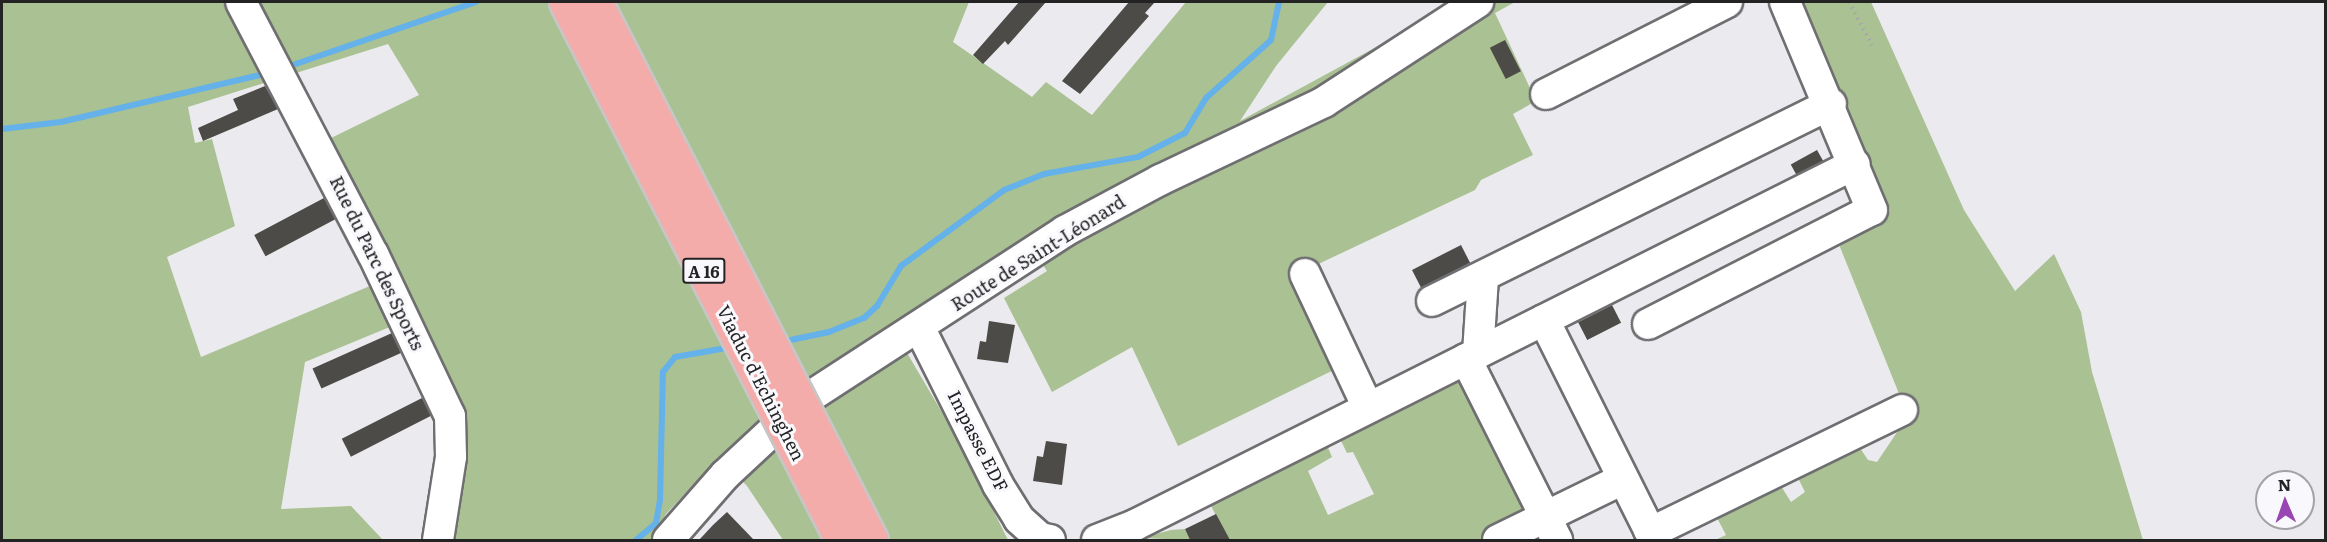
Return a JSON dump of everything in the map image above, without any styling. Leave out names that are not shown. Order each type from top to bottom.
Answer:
[{"type":"highway","name":"Viaduc d'Echinghen","points":[[566,2],[842,540]]},
{"type":"highway","name":"Viaduc d'Echinghen","points":[[595,2],[872,540]]},
{"type":"street","name":"Rue du Parc des Sports","points":[[241,2],[373,254],[450,416],[450,457],[438,540]]},
{"type":"street","name":"Route de Saint-Léonard","points":[[668,540],[725,475],[784,417],[1090,217],[1324,102],[1478,2]]},
{"type":"street","points":[[1546,94],[1727,2]]},
{"type":"street","points":[[1648,324],[1866,215],[1872,204],[1785,2]]},
{"type":"street","points":[[1432,301],[1483,278],[1831,105]]},
{"type":"street","points":[[1097,540],[1135,525],[1855,164]]},
{"type":"street","points":[[1305,274],[1368,408]]},
{"type":"street","points":[[1483,278],[1472,356],[1551,529]]},
{"type":"street","points":[[1544,320],[1649,530],[1654,531],[1902,410]]},
{"type":"street","name":"Impasse EDF","points":[[920,328],[998,485],[1019,519],[1041,538],[1050,540]]},
{"type":"street","points":[[1498,540],[1551,529],[1623,479]]},
{"type":"path","points":[[1849,2],[1872,45]]},
{"type":"green space","points":[[2,2],[969,2],[953,42],[1032,97],[1046,82],[1092,115],[1186,2],[1328,2],[1276,66],[1240,121],[1391,39],[1446,2],[1515,2],[1495,13],[1536,101],[1513,114],[1533,155],[1481,180],[1475,190],[1312,267],[1344,365],[1178,446],[1132,347],[1052,392],[1004,298],[1047,271],[1025,238],[893,329],[957,438],[1008,540],[783,540],[747,486],[719,457],[666,514],[652,540],[448,540],[465,420],[327,140],[419,95],[388,44],[188,107],[195,143],[212,139],[235,226],[167,257],[201,357],[377,283],[397,324],[305,362],[281,509],[351,506],[383,540],[2,540]]},
{"type":"green space","points":[[1803,2],[1871,2],[1964,210],[2015,291],[2054,254],[2081,312],[2092,372],[2143,540],[1715,540],[1726,535],[1713,510],[1776,478],[1791,502],[1805,492],[1795,472],[1856,442],[1868,460],[1877,462],[1908,416],[1840,247],[1844,238],[1890,211]]},
{"type":"green space","points":[[1461,374],[1552,540],[1229,540],[1211,506],[1216,496],[1326,443],[1332,457],[1308,471],[1328,515],[1374,494],[1353,452],[1347,453],[1338,435]]},
{"type":"green space","points":[[1185,529],[1190,540],[1141,538],[1171,530]]},
{"type":"building","points":[[1019,2],[1046,2],[1008,45],[1005,41],[983,64],[973,55]]},
{"type":"building","points":[[1129,2],[1155,2],[1145,13],[1149,16],[1080,94],[1062,81]]},
{"type":"building","points":[[1505,40],[1521,71],[1506,79],[1490,48]]},
{"type":"building","points":[[265,86],[278,109],[203,141],[198,128],[238,110],[233,99]]},
{"type":"building","points":[[1817,150],[1823,161],[1797,176],[1791,165]]},
{"type":"building","points":[[324,198],[335,219],[266,256],[254,235]]},
{"type":"building","points":[[1461,245],[1470,263],[1421,288],[1412,270]]},
{"type":"building","points":[[1612,305],[1621,323],[1587,340],[1578,322]]},
{"type":"building","points":[[989,321],[1015,325],[1008,363],[977,359],[980,341],[986,342]]},
{"type":"building","points":[[392,333],[401,353],[321,388],[313,368]]},
{"type":"building","points":[[422,398],[431,416],[351,457],[342,439]]},
{"type":"building","points":[[1046,441],[1067,444],[1062,485],[1033,481],[1037,456],[1043,457]]},
{"type":"building","points":[[727,512],[754,540],[699,540],[713,525]]},
{"type":"building","points":[[1216,514],[1230,540],[1190,540],[1185,529]]},
{"type":"waterway","points":[[284,68],[476,2]]},
{"type":"waterway","points":[[781,342],[829,332],[864,318],[877,306],[901,266],[1004,190],[1044,174],[1138,157],[1185,133],[1206,98],[1271,40],[1279,2]]},
{"type":"waterway","points":[[2,129],[61,122],[269,73]]},
{"type":"waterway","points":[[636,540],[656,523],[660,500],[663,372],[675,357],[732,347]]}]
